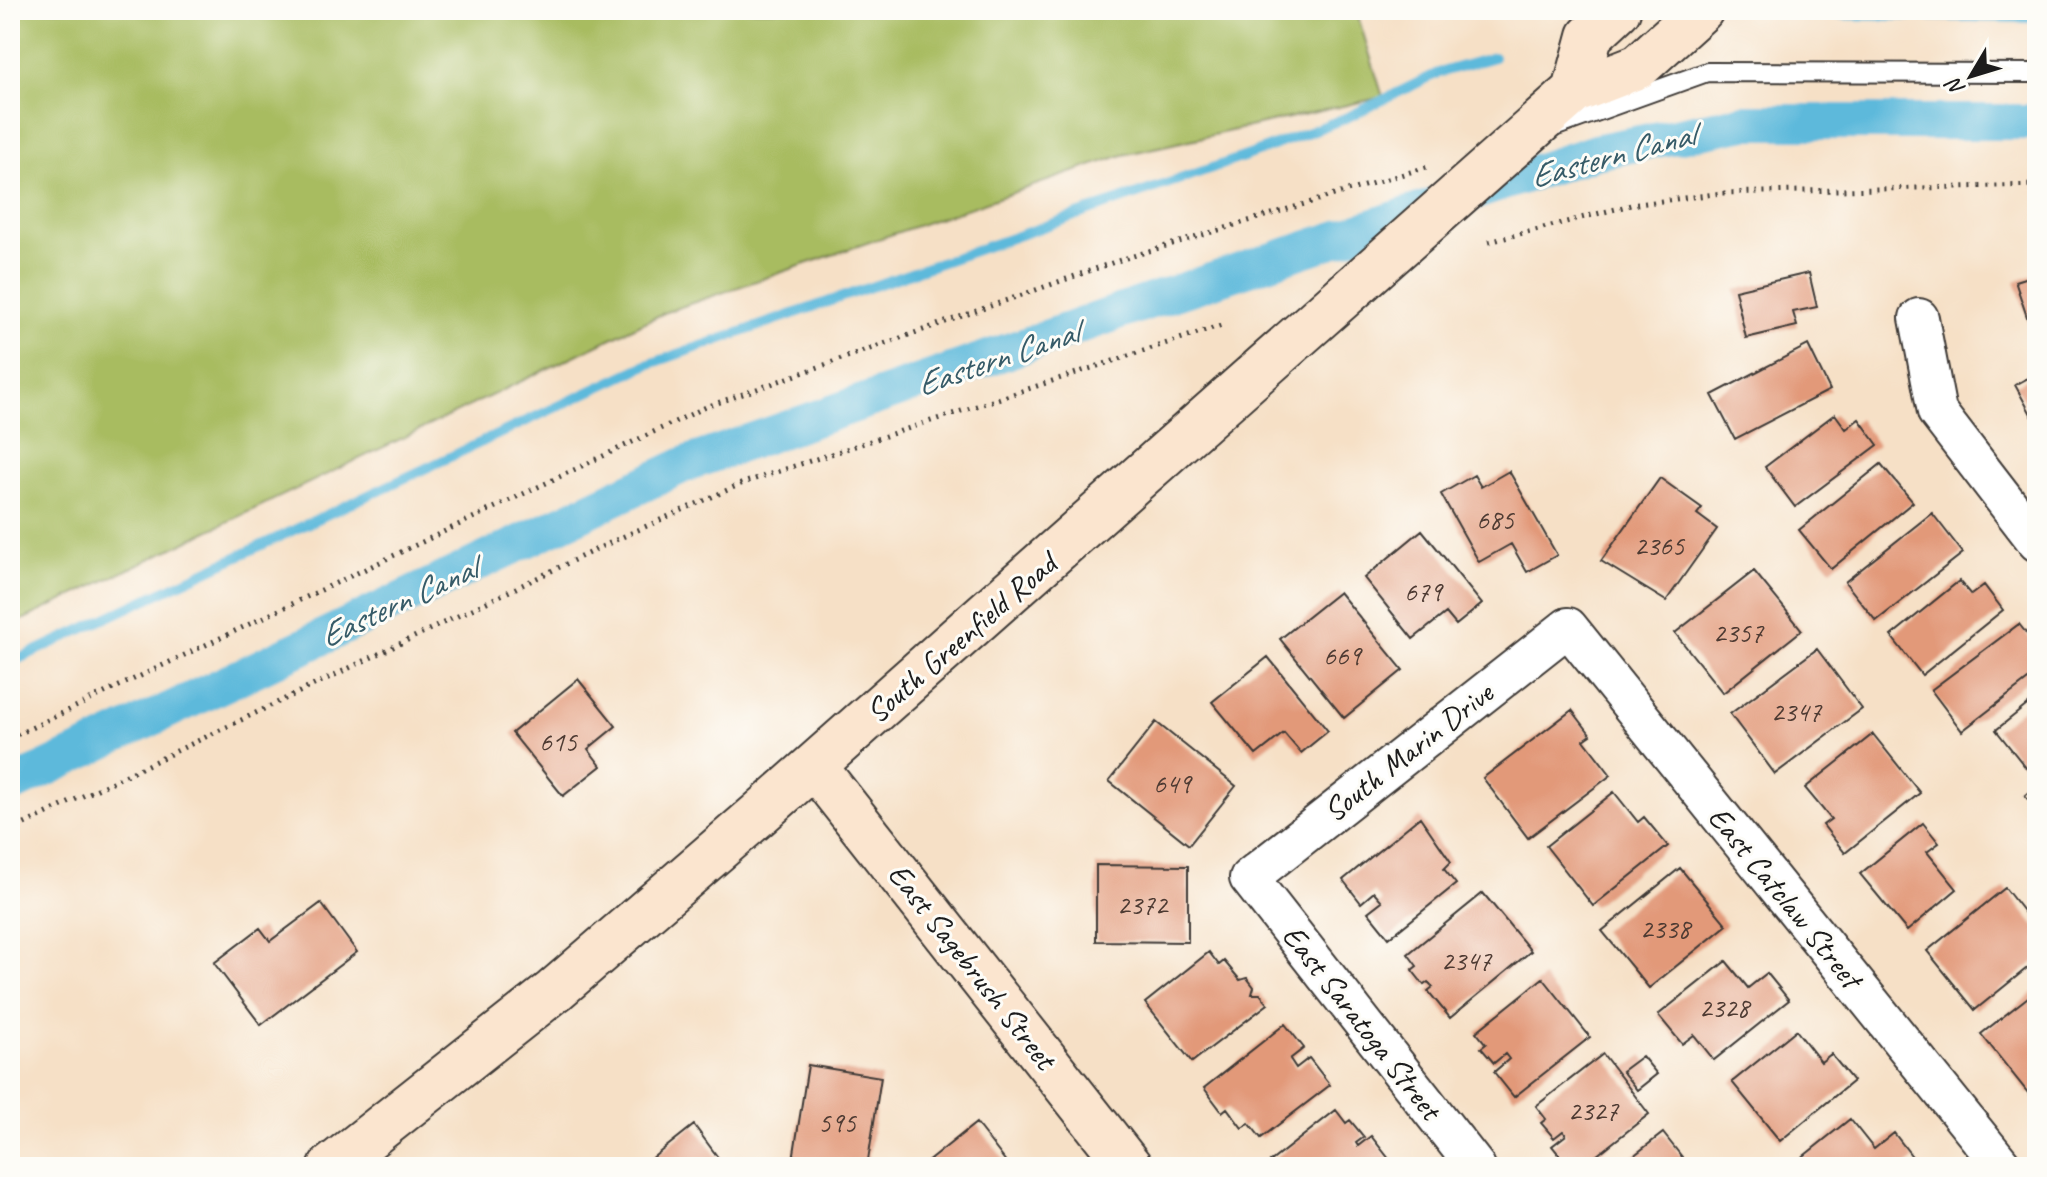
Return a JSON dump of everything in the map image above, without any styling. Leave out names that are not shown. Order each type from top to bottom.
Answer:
[{"type":"main road","points":[[1575,91],[1590,36],[1618,10]]},
{"type":"main road","name":"South Greenfield Road","points":[[331,1167],[554,991],[1370,277],[1575,91],[1639,66],[1701,10]]},
{"type":"main road","name":"East Sagebrush Street","points":[[814,766],[1130,1167]]},
{"type":"street","points":[[1919,318],[1937,412],[2037,542]]},
{"type":"street","name":"South Marin Drive","points":[[1249,878],[1568,627]]},
{"type":"street","name":"East Catclaw Street","points":[[1568,627],[2003,1167]]},
{"type":"street","name":"East Saratoga Street","points":[[1249,878],[1476,1167]]},
{"type":"lane","points":[[1516,145],[1707,72],[2037,73]]},
{"type":"path","points":[[10,738],[706,407],[1123,259],[1434,165]]},
{"type":"path","points":[[1489,242],[1631,205],[1722,193],[2037,185]]},
{"type":"path","points":[[10,831],[620,538],[743,483],[1225,324]]},
{"type":"green space","points":[[10,10],[1356,10],[1383,97],[1123,155],[666,312],[10,626]]},
{"type":"building","points":[[1809,273],[1817,307],[1793,312],[1797,326],[1746,338],[1735,290]]},
{"type":"building","points":[[2037,274],[2037,327],[2031,329],[2015,281]]},
{"type":"building","points":[[1808,345],[1830,390],[1735,439],[1712,395]]},
{"type":"building","points":[[2037,373],[2037,425],[2015,385]]},
{"type":"building","points":[[1835,414],[1846,429],[1859,419],[1878,445],[1795,507],[1765,467]]},
{"type":"building","points":[[1881,464],[1913,502],[1831,569],[1799,530]]},
{"type":"building","points":[[1509,471],[1557,555],[1527,572],[1511,544],[1479,562],[1441,494],[1474,475],[1481,487]]},
{"type":"building","points":[[1660,478],[1702,508],[1697,514],[1717,529],[1666,601],[1601,561]]},
{"type":"building","points":[[1932,513],[1963,553],[1876,621],[1845,582]]},
{"type":"building","points":[[1422,530],[1482,604],[1456,625],[1446,613],[1413,639],[1364,578]]},
{"type":"building","points":[[1754,571],[1802,630],[1723,693],[1675,633]]},
{"type":"building","points":[[1959,581],[1971,595],[1984,585],[2003,610],[1922,675],[1891,636]]},
{"type":"building","points":[[1339,592],[1403,670],[1344,718],[1280,639]]},
{"type":"building","points":[[2019,624],[2037,647],[2037,673],[1962,731],[1931,690]]},
{"type":"building","points":[[1817,649],[1862,709],[1775,774],[1730,714]]},
{"type":"building","points":[[1268,657],[1328,731],[1301,753],[1284,733],[1256,755],[1212,702]]},
{"type":"building","points":[[578,679],[616,726],[588,749],[601,766],[563,796],[512,733]]},
{"type":"building","points":[[2037,697],[2037,761],[2027,769],[1996,730]]},
{"type":"building","points":[[1572,710],[1591,735],[1584,740],[1611,775],[1528,838],[1483,778]]},
{"type":"building","points":[[1156,722],[1236,786],[1189,845],[1109,781]]},
{"type":"building","points":[[1873,734],[1920,793],[1845,853],[1823,825],[1831,819],[1805,788]]},
{"type":"building","points":[[2037,786],[2037,811],[2025,796]]},
{"type":"building","points":[[1614,792],[1638,822],[1644,817],[1668,846],[1593,906],[1546,846]]},
{"type":"building","points":[[1420,817],[1451,862],[1444,869],[1456,884],[1389,938],[1368,912],[1382,901],[1374,892],[1361,903],[1343,880]]},
{"type":"building","points":[[1923,823],[1939,843],[1927,852],[1957,889],[1907,931],[1860,874]]},
{"type":"building","points":[[1096,865],[1188,866],[1188,942],[1096,941]]},
{"type":"building","points":[[1680,868],[1727,925],[1649,988],[1602,931]]},
{"type":"building","points":[[2005,888],[2037,929],[2037,960],[1975,1010],[1927,951]]},
{"type":"building","points":[[1483,893],[1531,951],[1450,1018],[1428,991],[1433,987],[1428,982],[1424,985],[1412,970],[1417,966],[1408,954]]},
{"type":"building","points":[[321,903],[357,952],[261,1025],[214,963],[260,928],[270,941]]},
{"type":"building","points":[[1209,952],[1219,965],[1224,961],[1240,980],[1247,978],[1254,987],[1252,994],[1260,994],[1268,1004],[1192,1062],[1145,1003]]},
{"type":"building","points":[[1726,961],[1748,988],[1767,973],[1789,1000],[1714,1060],[1694,1035],[1682,1044],[1658,1015]]},
{"type":"building","points":[[1543,978],[1590,1037],[1514,1097],[1494,1072],[1509,1059],[1505,1054],[1494,1063],[1481,1048],[1486,1044],[1476,1032]]},
{"type":"building","points":[[2037,990],[2037,1088],[2029,1094],[1981,1034]]},
{"type":"building","points":[[1285,1024],[1304,1048],[1290,1059],[1296,1068],[1309,1058],[1330,1085],[1261,1138],[1249,1123],[1242,1128],[1227,1108],[1222,1112],[1204,1088]]},
{"type":"building","points":[[1796,1030],[1821,1062],[1831,1054],[1853,1081],[1780,1141],[1732,1082]]},
{"type":"building","points":[[1603,1054],[1649,1114],[1582,1167],[1569,1167],[1552,1146],[1566,1135],[1563,1131],[1554,1138],[1541,1123],[1546,1119],[1536,1106]]},
{"type":"building","points":[[1642,1056],[1657,1074],[1637,1090],[1622,1071]]},
{"type":"building","points":[[808,1065],[881,1077],[867,1167],[792,1166]]},
{"type":"building","points":[[1336,1110],[1346,1123],[1350,1120],[1364,1137],[1356,1143],[1358,1146],[1371,1136],[1393,1164],[1389,1167],[1274,1167],[1270,1162]]},
{"type":"building","points":[[1850,1119],[1874,1149],[1894,1133],[1914,1159],[1905,1167],[1790,1167]]},
{"type":"building","points":[[976,1123],[1010,1167],[921,1167]]},
{"type":"building","points":[[694,1125],[725,1167],[641,1167]]},
{"type":"building","points":[[1663,1133],[1690,1167],[1619,1167]]},
{"type":"waterway","points":[[1838,15],[2037,18]]},
{"type":"waterway","points":[[10,663],[644,366],[1252,154],[1348,117],[1438,73],[1494,57]]},
{"type":"waterway","name":"Eastern Canal","points":[[10,786],[686,464],[1148,302],[1595,152],[1745,122],[2037,122]]}]
